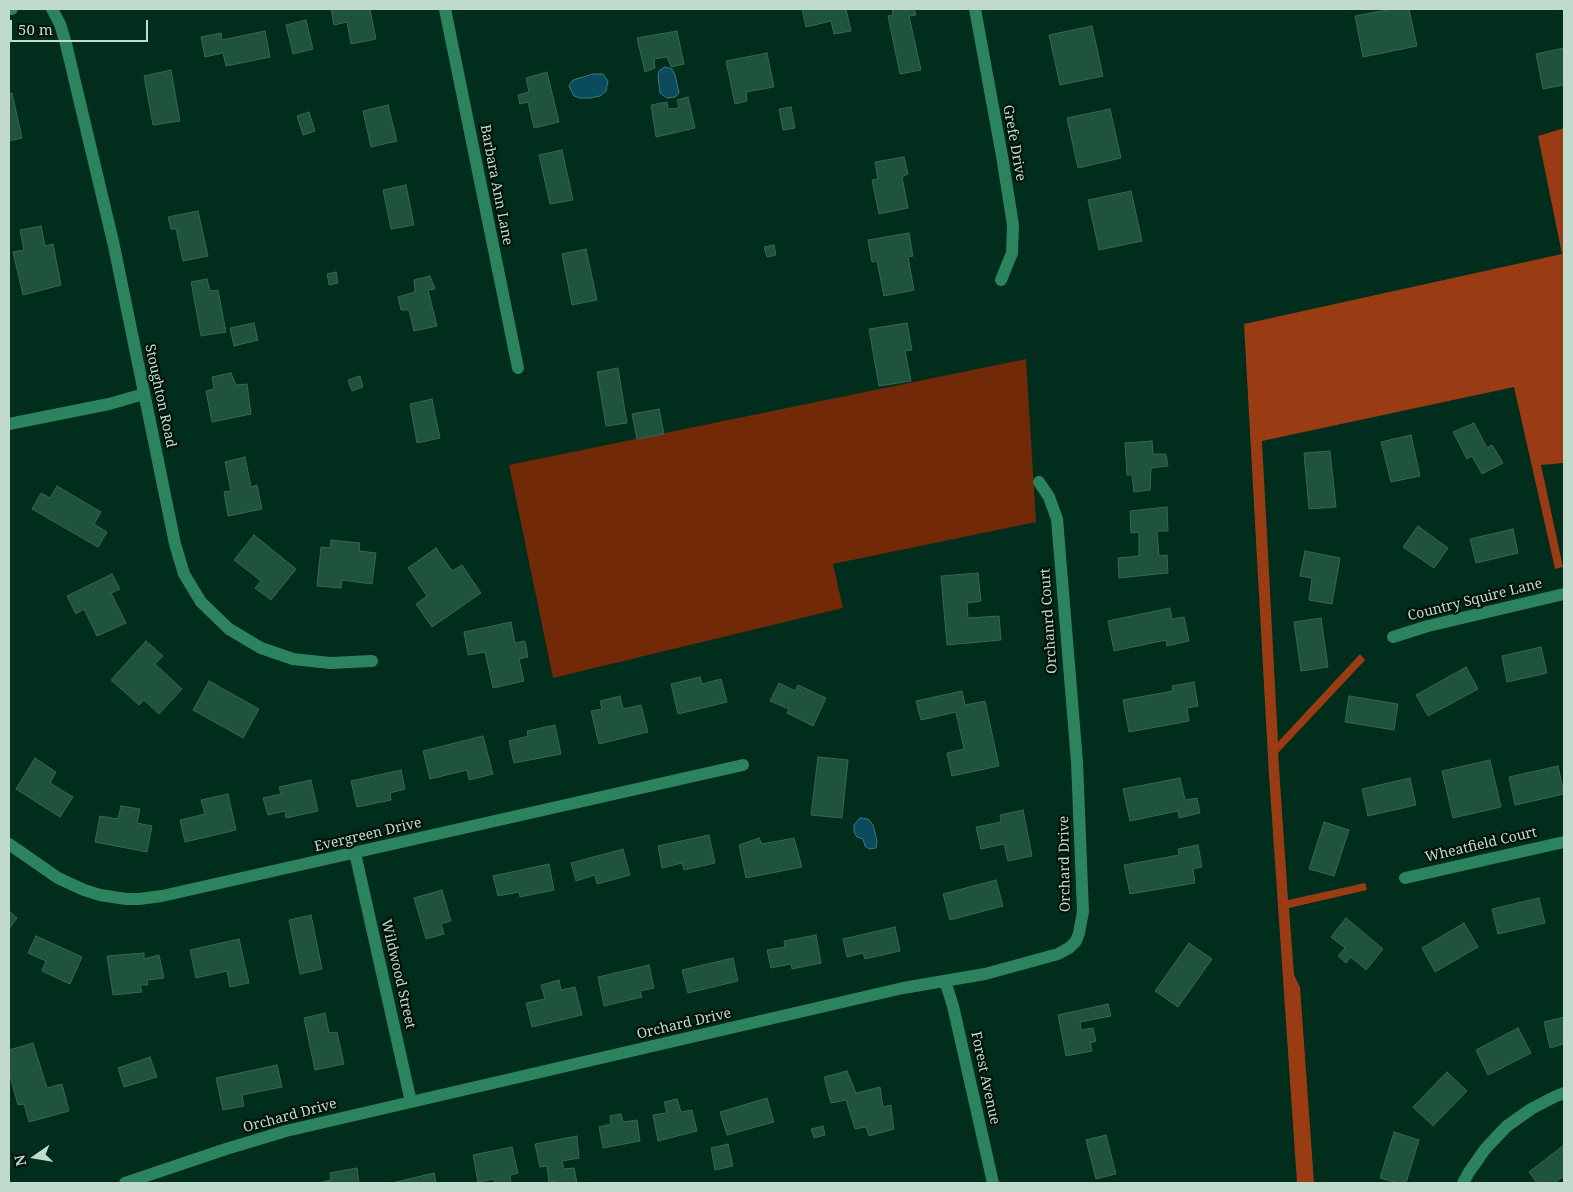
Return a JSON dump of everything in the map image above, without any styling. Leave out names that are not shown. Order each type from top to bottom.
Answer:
[{"type":"street","name":"Stoughton Road","points":[[52,9],[60,24],[66,44],[114,246],[175,544],[184,574],[201,602],[229,629],[261,648],[293,659],[330,662],[372,660]]},
{"type":"street","name":"Barbara Ann Lane","points":[[445,9],[518,368]]},
{"type":"street","name":"Grefe Drive","points":[[974,9],[1013,225],[1012,253],[1000,280]]},
{"type":"street","points":[[9,424],[109,404],[144,394]]},
{"type":"street","name":"Orchanrd Court","points":[[1039,482],[1049,497],[1056,519],[1076,762]]},
{"type":"street","name":"Country Squire Lane","points":[[1393,637],[1428,626],[1564,594]]},
{"type":"street","name":"Orchard Drive","points":[[125,1183],[286,1131],[903,988],[985,974],[1058,954],[1069,948],[1076,941],[1083,912],[1076,762]]},
{"type":"street","name":"Evergreen Drive","points":[[9,844],[58,878],[84,890],[100,895],[139,899],[162,896],[743,765]]},
{"type":"street","name":"Wheatfield Court","points":[[1405,878],[1564,842]]},
{"type":"street","name":"Wildwood Street","points":[[355,853],[411,1102]]},
{"type":"street","name":"Forest Avenue","points":[[945,981],[954,1006],[992,1183]]},
{"type":"street","points":[[1463,1183],[1486,1148],[1507,1126],[1531,1109],[1564,1093]]},
{"type":"shaded area","points":[[1564,128],[1564,463],[1541,465],[1563,567],[1555,569],[1514,387],[1262,441],[1278,742],[1360,654],[1365,660],[1278,753],[1288,900],[1365,883],[1367,890],[1289,908],[1294,975],[1300,987],[1314,1183],[1297,1183],[1269,775],[1244,324],[1562,254],[1538,136]]},
{"type":"shaded area","points":[[1026,359],[1036,522],[833,564],[843,608],[553,678],[509,465]]},
{"type":"water","points":[[665,67],[672,69],[675,75],[679,93],[675,97],[667,98],[660,93],[659,71]]},
{"type":"water","points":[[593,74],[603,74],[608,81],[606,91],[600,96],[590,98],[574,96],[569,86],[573,80]]},
{"type":"water","points":[[860,818],[868,819],[873,825],[877,841],[876,848],[869,849],[865,846],[863,839],[857,837],[854,832],[854,825]]},
{"type":"building","points":[[331,9],[370,9],[376,39],[351,44],[347,22],[334,25]]},
{"type":"building","points":[[802,9],[846,9],[851,31],[834,34],[831,21],[806,27]]},
{"type":"building","points":[[892,9],[914,9],[916,15],[909,16],[921,70],[900,74],[888,16],[893,15]]},
{"type":"building","points":[[1392,9],[1409,9],[1417,46],[1363,57],[1355,16]]},
{"type":"building","points":[[306,20],[313,49],[293,54],[286,25]]},
{"type":"building","points":[[1092,26],[1103,76],[1060,85],[1049,35]]},
{"type":"building","points":[[265,31],[270,57],[226,66],[223,53],[205,57],[201,37],[221,33],[222,40]]},
{"type":"building","points":[[677,31],[684,64],[671,67],[667,57],[654,59],[655,68],[645,72],[637,38]]},
{"type":"building","points":[[1564,48],[1564,85],[1543,89],[1536,54]]},
{"type":"building","points":[[767,53],[774,87],[746,92],[747,101],[735,104],[726,61]]},
{"type":"building","points":[[171,70],[180,121],[153,125],[144,76]]},
{"type":"building","points":[[547,72],[559,122],[534,128],[528,102],[520,104],[518,95],[529,92],[526,78]]},
{"type":"building","points":[[12,93],[22,138],[9,141],[9,94]]},
{"type":"building","points":[[688,97],[695,128],[656,137],[651,105],[667,102],[668,109],[679,108],[677,100]]},
{"type":"building","points":[[388,105],[397,141],[371,147],[363,111]]},
{"type":"building","points":[[791,107],[795,128],[783,130],[779,109]]},
{"type":"building","points":[[1110,109],[1121,158],[1078,168],[1067,118]]},
{"type":"building","points":[[309,112],[315,131],[303,135],[297,116]]},
{"type":"building","points":[[562,150],[573,200],[550,204],[539,155]]},
{"type":"building","points":[[904,157],[908,174],[902,177],[908,208],[879,214],[872,180],[878,179],[875,162]]},
{"type":"building","points":[[406,185],[414,225],[391,229],[383,190]]},
{"type":"building","points":[[1131,191],[1142,241],[1099,250],[1088,200]]},
{"type":"building","points":[[198,211],[208,256],[183,261],[176,229],[171,229],[168,217]]},
{"type":"building","points":[[41,226],[45,246],[53,244],[61,285],[23,295],[13,252],[24,250],[20,230]]},
{"type":"building","points":[[909,233],[913,256],[908,257],[914,290],[884,296],[877,261],[872,262],[868,240]]},
{"type":"building","points":[[774,245],[776,255],[767,257],[764,247]]},
{"type":"building","points":[[586,249],[597,300],[572,305],[562,254]]},
{"type":"building","points":[[336,272],[338,283],[329,285],[327,274]]},
{"type":"building","points":[[430,276],[435,289],[428,290],[437,326],[414,331],[409,310],[401,310],[398,297],[415,292],[414,280]]},
{"type":"building","points":[[207,279],[210,291],[218,290],[226,332],[201,336],[191,282]]},
{"type":"building","points":[[254,323],[258,340],[234,346],[230,328]]},
{"type":"building","points":[[907,323],[912,350],[905,351],[911,381],[879,386],[869,329]]},
{"type":"building","points":[[618,368],[627,423],[606,426],[597,372]]},
{"type":"building","points":[[231,373],[236,385],[247,384],[251,414],[212,422],[206,391],[214,389],[212,377]]},
{"type":"building","points":[[360,376],[363,387],[352,391],[348,380]]},
{"type":"building","points":[[432,399],[440,438],[417,443],[410,404]]},
{"type":"building","points":[[659,409],[664,434],[637,439],[632,414]]},
{"type":"building","points":[[1474,423],[1487,448],[1492,445],[1503,463],[1482,474],[1472,456],[1467,459],[1453,432]]},
{"type":"building","points":[[1411,435],[1420,476],[1391,482],[1381,442]]},
{"type":"building","points":[[1152,441],[1153,454],[1166,454],[1168,466],[1151,468],[1150,490],[1134,492],[1132,475],[1127,475],[1125,443]]},
{"type":"building","points":[[1330,451],[1336,507],[1309,509],[1304,453]]},
{"type":"building","points":[[245,457],[251,487],[257,485],[262,509],[228,516],[224,492],[231,491],[225,462]]},
{"type":"building","points":[[57,486],[101,512],[94,524],[107,532],[98,547],[32,509],[41,493],[50,498]]},
{"type":"building","points":[[1167,507],[1168,531],[1157,531],[1159,556],[1167,555],[1168,573],[1119,578],[1118,558],[1139,556],[1139,532],[1131,533],[1130,511]]},
{"type":"building","points":[[1418,526],[1448,548],[1434,568],[1403,547]]},
{"type":"building","points":[[1513,529],[1518,553],[1476,563],[1470,539]]},
{"type":"building","points":[[254,535],[296,569],[271,600],[255,588],[261,581],[234,560]]},
{"type":"building","points":[[331,540],[360,543],[359,551],[376,553],[372,584],[342,580],[341,588],[317,586],[321,547],[330,548]]},
{"type":"building","points":[[436,548],[452,571],[462,565],[481,593],[432,627],[416,604],[427,596],[408,568]]},
{"type":"building","points":[[1305,551],[1340,558],[1332,604],[1309,600],[1312,578],[1300,576]]},
{"type":"building","points":[[978,573],[981,601],[967,603],[968,618],[999,616],[1001,640],[947,645],[941,576]]},
{"type":"building","points":[[112,574],[120,589],[111,593],[126,623],[97,636],[84,609],[76,614],[67,596]]},
{"type":"building","points":[[1170,608],[1172,619],[1184,617],[1189,641],[1167,646],[1166,640],[1114,651],[1108,621]]},
{"type":"building","points":[[1321,618],[1328,667],[1301,671],[1294,622]]},
{"type":"building","points":[[511,622],[515,643],[525,641],[528,657],[519,659],[524,681],[493,688],[485,652],[468,655],[464,632]]},
{"type":"building","points":[[146,641],[163,656],[155,664],[182,689],[159,714],[144,700],[139,705],[111,680]]},
{"type":"building","points":[[1541,647],[1547,673],[1507,682],[1502,656]]},
{"type":"building","points":[[1466,667],[1478,689],[1428,716],[1416,695]]},
{"type":"building","points":[[700,677],[702,684],[721,679],[727,702],[678,714],[671,684]]},
{"type":"building","points":[[209,681],[259,709],[243,738],[193,710]]},
{"type":"building","points":[[1194,682],[1198,706],[1187,708],[1189,721],[1129,732],[1123,700],[1173,691],[1172,686]]},
{"type":"building","points":[[779,683],[795,691],[798,685],[826,698],[813,726],[787,713],[789,709],[770,701]]},
{"type":"building","points":[[962,691],[965,705],[985,701],[999,766],[952,776],[947,753],[964,749],[956,712],[921,720],[916,701]]},
{"type":"building","points":[[620,696],[623,709],[641,705],[648,732],[599,744],[591,711],[602,709],[600,701]]},
{"type":"building","points":[[1349,696],[1398,704],[1394,730],[1345,722]]},
{"type":"building","points":[[555,725],[561,754],[514,763],[509,741],[528,736],[527,731]]},
{"type":"building","points":[[483,736],[493,774],[469,780],[467,770],[430,779],[423,751]]},
{"type":"building","points":[[818,757],[848,760],[842,818],[811,815]]},
{"type":"building","points":[[35,758],[56,772],[50,783],[73,797],[60,817],[16,789]]},
{"type":"building","points":[[1490,760],[1501,807],[1453,818],[1442,771]]},
{"type":"building","points":[[1558,766],[1564,794],[1515,805],[1509,777]]},
{"type":"building","points":[[401,770],[405,789],[390,793],[391,800],[357,807],[351,781]]},
{"type":"building","points":[[1180,778],[1185,800],[1197,798],[1200,813],[1179,818],[1178,811],[1130,821],[1123,789]]},
{"type":"building","points":[[1410,778],[1416,805],[1368,816],[1362,789]]},
{"type":"building","points":[[311,780],[318,811],[286,818],[285,811],[268,815],[263,798],[281,794],[279,787]]},
{"type":"building","points":[[228,794],[236,830],[185,842],[180,820],[205,814],[201,800]]},
{"type":"building","points":[[121,806],[140,809],[137,823],[152,826],[147,852],[95,842],[100,816],[118,819]]},
{"type":"building","points":[[1023,810],[1032,856],[1008,861],[1004,844],[981,849],[976,827],[1001,822],[1000,815]]},
{"type":"building","points":[[1324,822],[1349,830],[1334,876],[1309,869]]},
{"type":"building","points":[[709,835],[715,863],[684,870],[682,863],[662,868],[658,846]]},
{"type":"building","points":[[759,838],[762,844],[794,838],[802,867],[746,878],[739,845]]},
{"type":"building","points":[[1198,845],[1202,867],[1193,869],[1195,883],[1130,894],[1124,865],[1179,855],[1178,849]]},
{"type":"building","points":[[623,849],[630,875],[597,884],[595,875],[576,881],[571,863]]},
{"type":"building","points":[[549,864],[554,890],[520,897],[519,892],[498,896],[493,876]]},
{"type":"building","points":[[996,880],[1003,906],[950,920],[943,894]]},
{"type":"building","points":[[442,890],[451,921],[441,924],[444,934],[426,939],[414,898]]},
{"type":"building","points":[[1539,898],[1545,923],[1498,934],[1492,909]]},
{"type":"building","points":[[9,911],[17,918],[9,929]]},
{"type":"building","points":[[311,915],[322,969],[300,974],[289,920]]},
{"type":"building","points":[[1346,918],[1383,949],[1366,970],[1351,957],[1346,963],[1338,956],[1345,948],[1331,937]]},
{"type":"building","points":[[1464,923],[1478,947],[1435,972],[1422,948]]},
{"type":"building","points":[[895,927],[900,951],[865,959],[863,953],[847,957],[843,939]]},
{"type":"building","points":[[816,935],[821,963],[792,969],[791,964],[771,968],[767,950],[785,947],[784,941]]},
{"type":"building","points":[[36,936],[82,957],[70,984],[42,971],[46,961],[28,953]]},
{"type":"building","points":[[239,939],[249,983],[230,987],[227,971],[196,978],[190,950]]},
{"type":"building","points":[[1189,943],[1212,959],[1178,1007],[1155,991]]},
{"type":"building","points":[[144,953],[144,959],[159,955],[164,978],[147,980],[148,985],[140,985],[142,992],[113,995],[107,956]]},
{"type":"building","points":[[733,958],[738,981],[688,993],[682,970]]},
{"type":"building","points":[[649,965],[654,988],[640,991],[642,997],[604,1006],[598,977]]},
{"type":"building","points":[[559,980],[561,990],[575,987],[582,1015],[532,1027],[526,1003],[545,999],[541,985]]},
{"type":"building","points":[[1108,1004],[1111,1016],[1080,1022],[1081,1030],[1093,1028],[1096,1041],[1090,1043],[1092,1051],[1066,1056],[1058,1015]]},
{"type":"building","points":[[325,1013],[329,1033],[337,1032],[344,1064],[315,1070],[304,1018]]},
{"type":"building","points":[[1564,1017],[1564,1044],[1550,1048],[1544,1022]]},
{"type":"building","points":[[1518,1028],[1531,1053],[1488,1075],[1476,1050]]},
{"type":"building","points":[[33,1043],[47,1088],[62,1084],[69,1111],[29,1122],[24,1104],[18,1105],[9,1072],[9,1050]]},
{"type":"building","points":[[150,1057],[157,1077],[124,1087],[118,1068]]},
{"type":"building","points":[[277,1065],[282,1087],[242,1095],[244,1106],[223,1110],[216,1078]]},
{"type":"building","points":[[847,1071],[856,1093],[880,1087],[883,1107],[891,1105],[894,1129],[869,1136],[866,1127],[855,1129],[846,1100],[831,1103],[824,1077]]},
{"type":"building","points":[[1447,1072],[1467,1091],[1433,1126],[1413,1107]]},
{"type":"building","points":[[767,1098],[774,1122],[727,1135],[720,1112]]},
{"type":"building","points":[[677,1099],[681,1112],[692,1110],[697,1131],[658,1141],[653,1115],[667,1113],[664,1102]]},
{"type":"building","points":[[621,1114],[623,1122],[637,1120],[640,1141],[603,1148],[599,1127],[611,1124],[610,1116]]},
{"type":"building","points":[[823,1126],[825,1135],[814,1138],[811,1129]]},
{"type":"building","points":[[1394,1132],[1419,1140],[1406,1183],[1398,1183],[1380,1178]]},
{"type":"building","points":[[1106,1135],[1116,1174],[1096,1179],[1086,1140]]},
{"type":"building","points":[[577,1136],[579,1158],[562,1161],[564,1169],[574,1168],[577,1183],[555,1183],[555,1181],[549,1183],[547,1166],[540,1167],[535,1144]]},
{"type":"building","points":[[728,1144],[733,1166],[715,1170],[711,1148]]},
{"type":"building","points":[[1564,1145],[1564,1176],[1554,1183],[1537,1183],[1529,1172]]},
{"type":"building","points":[[512,1147],[518,1173],[510,1175],[511,1183],[494,1183],[494,1179],[478,1182],[473,1155]]},
{"type":"building","points":[[357,1168],[359,1183],[318,1183],[331,1180],[330,1173]]},
{"type":"building","points":[[434,1173],[436,1183],[392,1183]]}]
